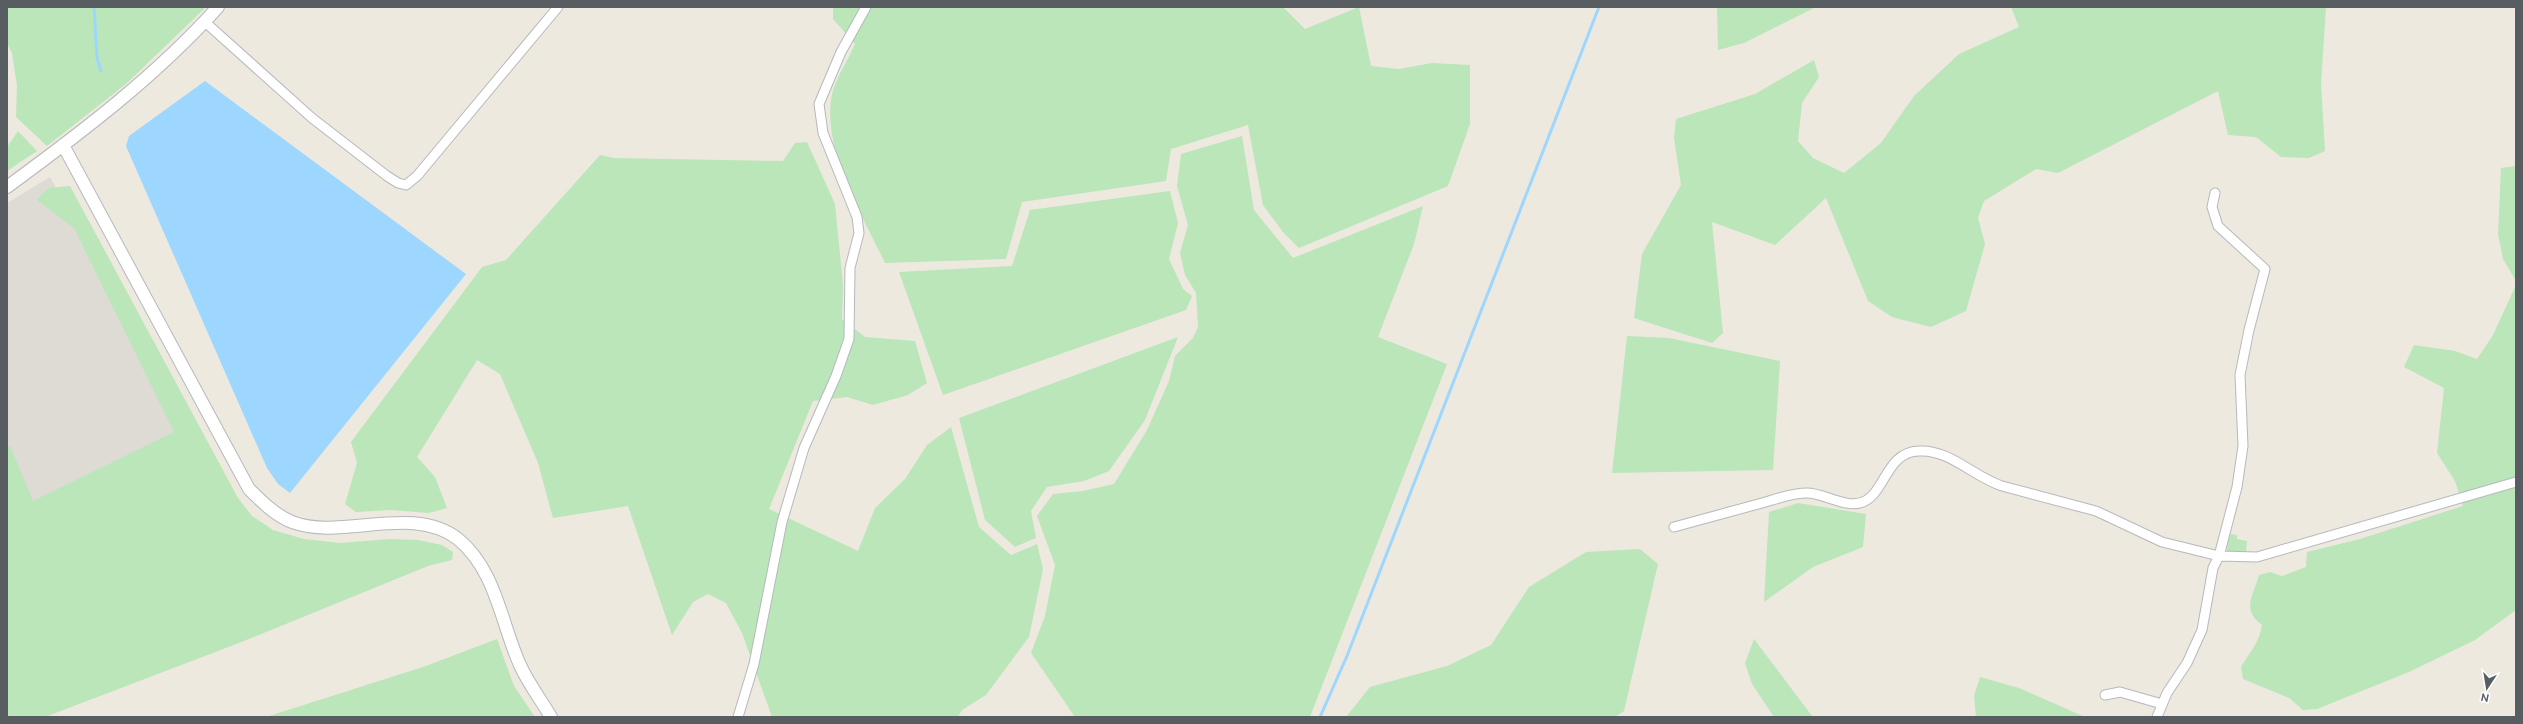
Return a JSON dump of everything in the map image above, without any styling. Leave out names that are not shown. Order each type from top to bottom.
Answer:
[{"type":"street","points":[[7,187],[63,146],[132,91],[205,22],[218,7]]},
{"type":"street","points":[[205,22],[312,118],[387,176],[398,183],[406,185],[417,176],[558,7]]},
{"type":"street","points":[[738,717],[754,664],[782,522],[804,448],[836,376],[849,339],[850,268],[859,233],[857,217],[823,133],[819,104],[840,52],[866,7]]},
{"type":"street","points":[[63,146],[249,489],[268,508],[292,522],[314,528],[347,527],[386,522],[439,528],[457,539],[484,570],[496,596],[520,666],[551,717]]},
{"type":"street","points":[[2157,717],[2162,704],[2187,663],[2202,630],[2213,568],[2219,556],[2237,487],[2242,446],[2240,375],[2249,330],[2266,269],[2218,226],[2212,208],[2215,194]]},
{"type":"street","points":[[1674,527],[1807,493],[1848,503],[1862,503],[1871,497],[1892,465],[1904,455],[1918,451],[1938,452],[1986,481],[2096,511],[2162,542],[2219,556],[2257,557],[2516,482]]},
{"type":"street","points":[[2105,695],[2120,692],[2162,704]]},
{"type":"shaded area","points":[[50,177],[241,520],[7,642],[7,203]]},
{"type":"green space","points":[[7,7],[206,7],[126,84],[47,146],[16,117],[17,86],[12,53],[7,43]]},
{"type":"green space","points":[[833,7],[1283,7],[1305,29],[1359,7],[1371,66],[1399,69],[1432,63],[1470,65],[1470,124],[1448,186],[1299,248],[1283,232],[1263,205],[1248,125],[1171,149],[1166,181],[1022,202],[1006,259],[885,263],[846,181],[832,137],[830,115],[832,94],[839,75],[855,44],[833,19]]},
{"type":"green space","points":[[1717,7],[1816,7],[1744,43],[1718,50]]},
{"type":"green space","points":[[2011,7],[2326,7],[2321,83],[2325,151],[2309,158],[2281,157],[2256,137],[2228,135],[2218,91],[2058,173],[2036,169],[1984,201],[1978,218],[1985,244],[1966,311],[1931,327],[1892,317],[1868,301],[1826,198],[1775,245],[1712,222],[1723,333],[1712,343],[1634,318],[1642,254],[1681,185],[1674,138],[1676,119],[1755,94],[1814,60],[1819,77],[1802,103],[1798,141],[1813,158],[1844,173],[1881,143],[1914,96],[1959,54],[2019,27]]},
{"type":"green space","points":[[18,131],[37,151],[7,171],[7,147]]},
{"type":"green space","points":[[1242,136],[1254,210],[1293,258],[1423,206],[1414,244],[1378,337],[1447,364],[1310,717],[1075,717],[1031,653],[1045,616],[1055,565],[1037,516],[1053,494],[1083,491],[1114,484],[1147,430],[1169,381],[1175,356],[1193,338],[1198,327],[1196,293],[1185,275],[1180,253],[1188,225],[1177,186],[1181,154]]},
{"type":"green space","points":[[807,142],[835,204],[843,285],[842,319],[865,337],[915,341],[927,383],[908,395],[873,405],[847,397],[813,401],[769,509],[858,551],[875,508],[905,479],[927,445],[951,427],[979,527],[1011,555],[1037,544],[1043,569],[1029,637],[986,695],[962,710],[958,717],[772,717],[742,633],[726,603],[708,594],[693,602],[672,635],[628,506],[553,518],[538,463],[500,374],[477,360],[417,457],[435,477],[447,508],[429,513],[391,510],[356,512],[345,504],[357,463],[351,442],[482,267],[506,260],[600,155],[614,158],[783,161],[795,143]]},
{"type":"green space","points":[[2516,166],[2516,281],[2503,259],[2498,234],[2501,168]]},
{"type":"green space","points":[[70,186],[238,498],[252,516],[273,530],[304,539],[340,543],[390,539],[418,540],[442,545],[453,552],[452,560],[428,566],[239,643],[45,717],[7,717],[7,447],[10,446],[33,501],[174,432],[74,228],[37,200],[48,188]]},
{"type":"green space","points":[[1170,191],[1178,223],[1169,259],[1183,289],[1192,296],[1186,310],[943,395],[899,272],[1012,266],[1030,210]]},
{"type":"green space","points":[[2516,285],[2516,610],[2475,640],[2409,672],[2317,709],[2303,710],[2289,698],[2243,679],[2241,667],[2257,642],[2262,625],[2252,614],[2250,608],[2250,602],[2259,575],[2270,572],[2282,576],[2306,567],[2307,552],[2360,539],[2463,506],[2455,481],[2437,453],[2444,388],[2404,367],[2414,345],[2455,351],[2477,359],[2493,335]]},
{"type":"green space","points":[[1627,336],[1669,338],[1780,361],[1773,470],[1612,473]]},
{"type":"green space","points":[[1178,337],[1145,420],[1109,471],[1084,481],[1047,487],[1031,511],[1036,538],[1015,547],[985,520],[959,418]]},
{"type":"green space","points":[[1798,503],[1866,514],[1863,547],[1813,567],[1764,602],[1769,512]]},
{"type":"green space","points":[[2229,534],[2237,535],[2237,539],[2247,541],[2246,554],[2227,551]]},
{"type":"green space","points":[[1640,549],[1658,564],[1624,711],[1615,717],[1346,717],[1370,687],[1447,666],[1491,645],[1529,587],[1586,552]]},
{"type":"green space","points":[[497,639],[514,686],[535,717],[266,717],[426,666]]},
{"type":"green space","points":[[1754,639],[1813,717],[1774,717],[1752,684],[1745,663]]},
{"type":"green space","points":[[1980,677],[2019,688],[2085,717],[1976,717],[1974,696]]},
{"type":"water","points":[[205,81],[466,274],[290,493],[278,484],[267,468],[126,146],[129,136]]},
{"type":"waterway","points":[[94,7],[97,58],[101,71]]},
{"type":"waterway","points":[[1320,717],[1347,656],[1599,7]]}]
